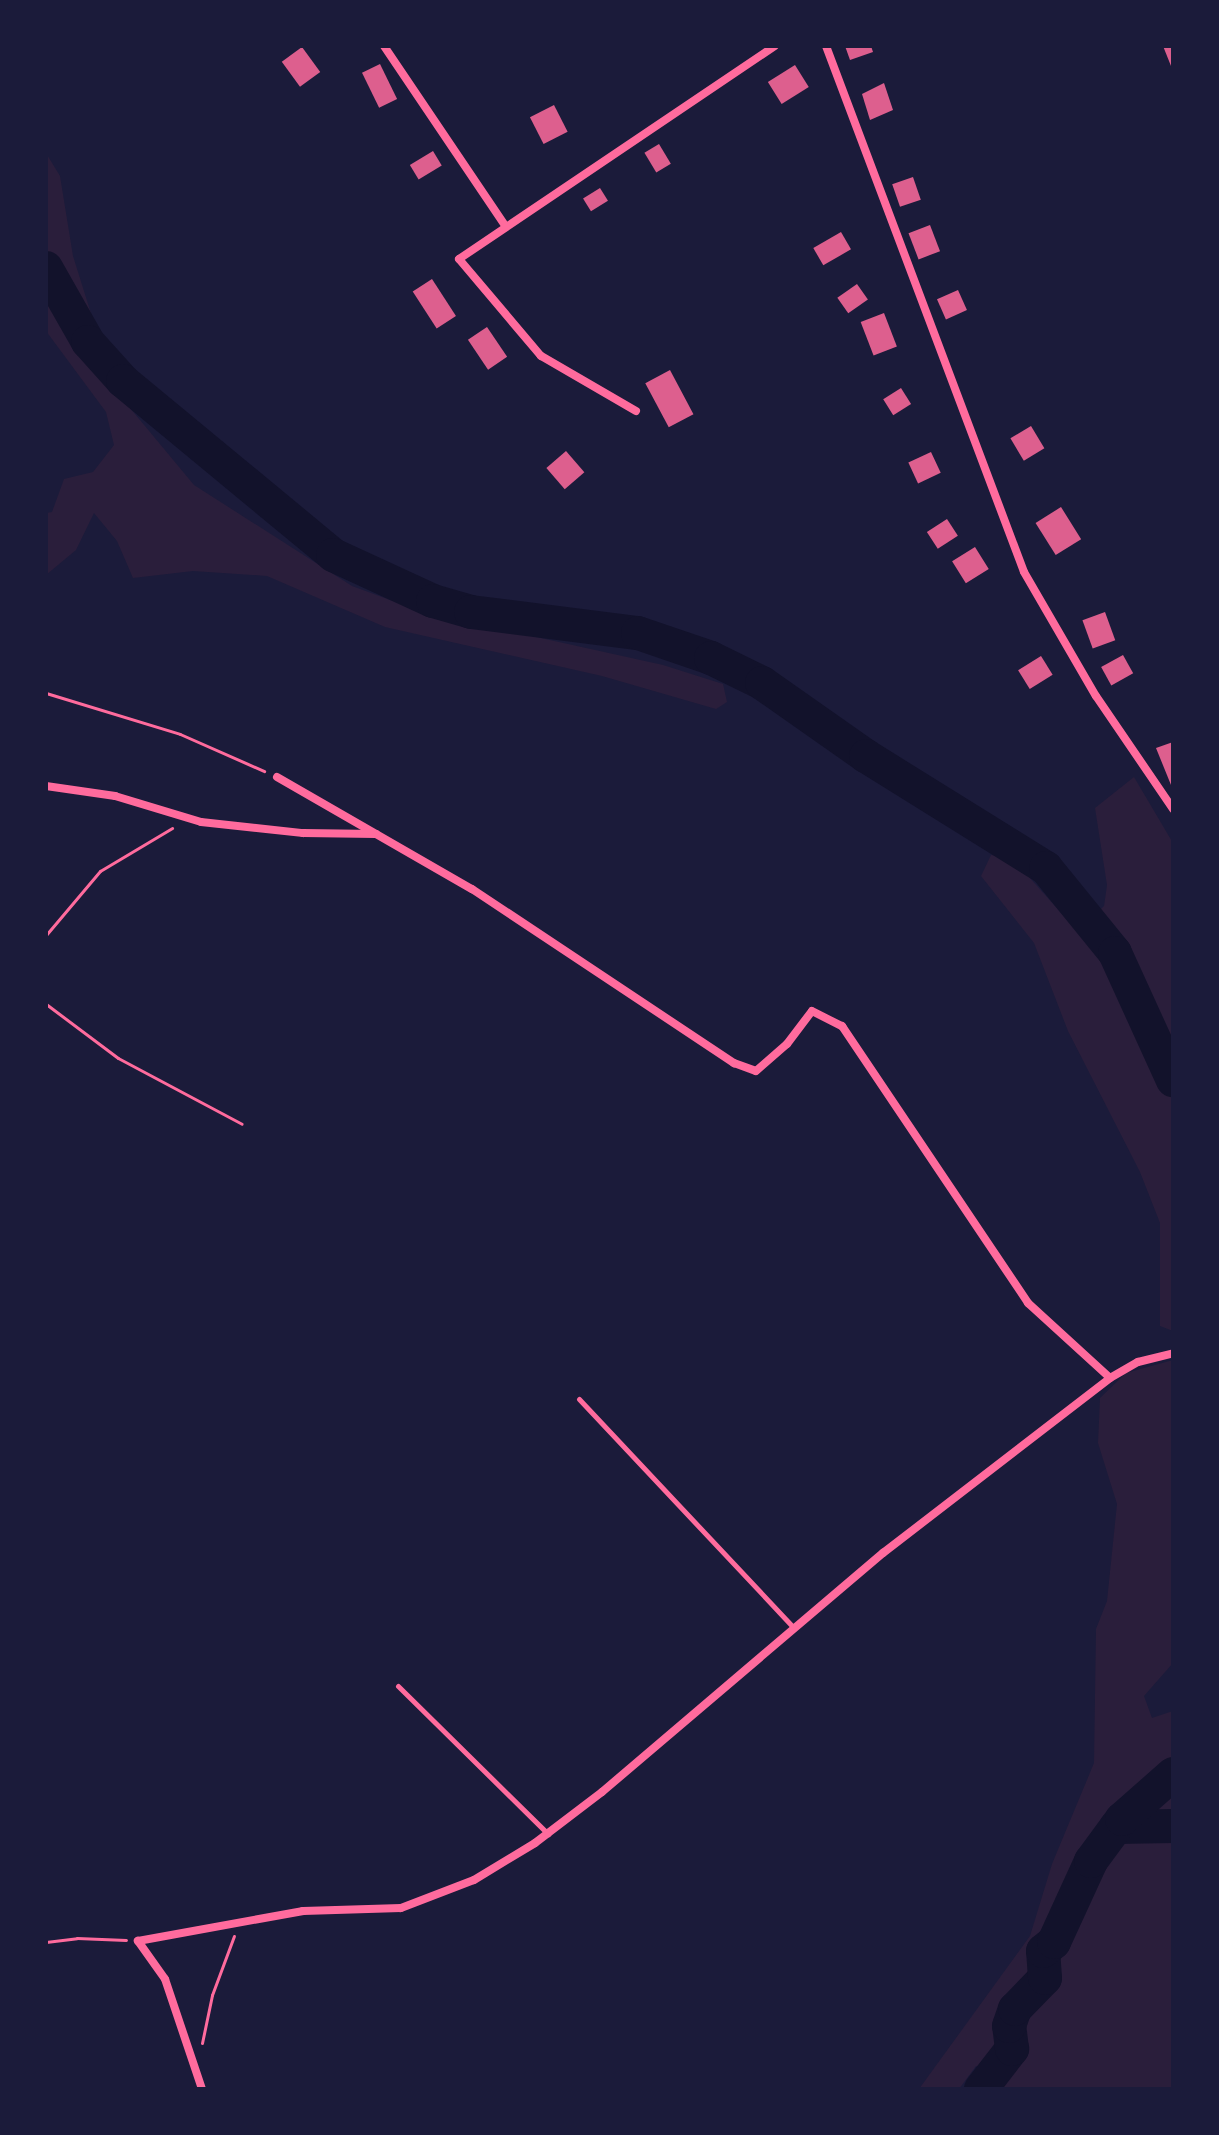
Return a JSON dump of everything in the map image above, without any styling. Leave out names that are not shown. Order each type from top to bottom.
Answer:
[{"type":"street","points":[[384,46],[506,227]]},
{"type":"street","points":[[636,411],[541,356],[459,259],[775,46]]},
{"type":"street","points":[[826,46],[1024,572],[1096,696],[1173,809]]},
{"type":"street","points":[[277,777],[379,834],[608,975],[734,1063],[756,1071],[787,1044],[812,1011],[842,1026],[1028,1303],[1110,1378]]},
{"type":"street","points":[[46,786],[115,796],[189,818],[303,833],[379,834]]},
{"type":"street","points":[[202,2089],[165,1979],[138,1941],[303,1911],[401,1908],[474,1880],[548,1834],[793,1627],[1110,1378],[1138,1362],[1173,1353]]},
{"type":"lane","points":[[579,1399],[793,1627]]},
{"type":"lane","points":[[398,1686],[548,1834]]},
{"type":"path","points":[[46,693],[180,734],[277,777]]},
{"type":"path","points":[[46,935],[100,871],[189,818]]},
{"type":"path","points":[[46,1004],[118,1058],[242,1124]]},
{"type":"path","points":[[197,2067],[212,1995],[238,1925]]},
{"type":"path","points":[[46,1942],[77,1938],[138,1941]]},
{"type":"shaded area","points":[[46,153],[60,176],[73,256],[115,390],[194,485],[352,586],[423,612],[663,665],[723,684],[727,702],[716,709],[602,676],[385,627],[267,576],[193,571],[133,578],[117,541],[94,513],[76,550],[46,575],[46,513],[52,512],[64,479],[93,472],[114,445],[106,412],[46,331]]},
{"type":"shaded area","points":[[1134,777],[1173,843],[1173,1331],[1160,1326],[1160,1223],[1140,1172],[1068,1031],[1034,943],[981,876],[991,855],[1012,858],[1072,925],[1087,923],[1104,906],[1107,885],[1095,808]]},
{"type":"shaded area","points":[[1173,1360],[1173,1663],[1144,1696],[1152,1718],[1173,1711],[1173,1774],[1117,1827],[1173,1826],[1173,2089],[991,2089],[993,2071],[976,2066],[959,2089],[919,2089],[1030,1936],[1052,1864],[1094,1763],[1096,1629],[1107,1601],[1117,1504],[1098,1443],[1100,1398],[1126,1373]]},
{"type":"shaded area","points":[[1173,1785],[1173,1817],[1146,1814]]},
{"type":"building","points":[[845,46],[871,46],[873,52],[850,60]]},
{"type":"building","points":[[1163,46],[1173,46],[1171,66]]},
{"type":"building","points":[[302,47],[320,72],[300,87],[282,62]]},
{"type":"building","points":[[380,64],[397,99],[379,108],[362,73]]},
{"type":"building","points":[[795,65],[809,87],[782,104],[768,82]]},
{"type":"building","points":[[884,83],[893,110],[870,120],[862,94]]},
{"type":"building","points":[[554,105],[568,132],[544,144],[530,117]]},
{"type":"building","points":[[659,144],[671,164],[656,172],[644,153]]},
{"type":"building","points":[[433,151],[442,166],[419,179],[410,165]]},
{"type":"building","points":[[913,177],[921,200],[900,207],[892,184]]},
{"type":"building","points":[[600,188],[608,201],[591,211],[583,199]]},
{"type":"building","points":[[930,225],[940,251],[919,259],[909,233]]},
{"type":"building","points":[[841,232],[851,249],[823,265],[813,248]]},
{"type":"building","points":[[432,279],[456,316],[437,328],[413,292]]},
{"type":"building","points":[[857,284],[868,300],[848,313],[837,298]]},
{"type":"building","points":[[958,290],[967,310],[946,319],[937,299]]},
{"type":"building","points":[[884,313],[897,347],[874,356],[861,322]]},
{"type":"building","points":[[487,327],[507,357],[488,370],[468,340]]},
{"type":"building","points":[[670,370],[693,414],[669,427],[645,383]]},
{"type":"building","points":[[901,388],[911,404],[893,415],[883,399]]},
{"type":"building","points":[[1031,426],[1044,448],[1024,461],[1010,438]]},
{"type":"building","points":[[566,451],[584,472],[565,489],[546,468]]},
{"type":"building","points":[[931,452],[941,473],[918,483],[908,463]]},
{"type":"building","points":[[1061,507],[1081,539],[1056,555],[1036,523]]},
{"type":"building","points":[[947,519],[958,536],[938,549],[927,532]]},
{"type":"building","points":[[975,547],[989,569],[966,583],[952,561]]},
{"type":"building","points":[[1105,612],[1115,640],[1093,648],[1082,620]]},
{"type":"building","points":[[1123,655],[1133,673],[1111,685],[1101,667]]},
{"type":"building","points":[[1041,656],[1053,675],[1030,689],[1018,670]]},
{"type":"building","points":[[1173,742],[1173,784],[1171,785],[1156,748]]},
{"type":"waterway","points":[[46,268],[88,342],[123,381],[333,555],[433,601],[471,612],[638,633],[711,658],[762,683],[866,756],[1046,868],[1115,953],[1173,1080]]},
{"type":"waterway","points":[[981,2089],[1012,2049],[1009,2026],[1015,2009],[1045,1978],[1043,1951],[1054,1942],[1091,1861],[1122,1819],[1173,1774]]},
{"type":"waterway","points":[[1116,1827],[1173,1826]]}]
